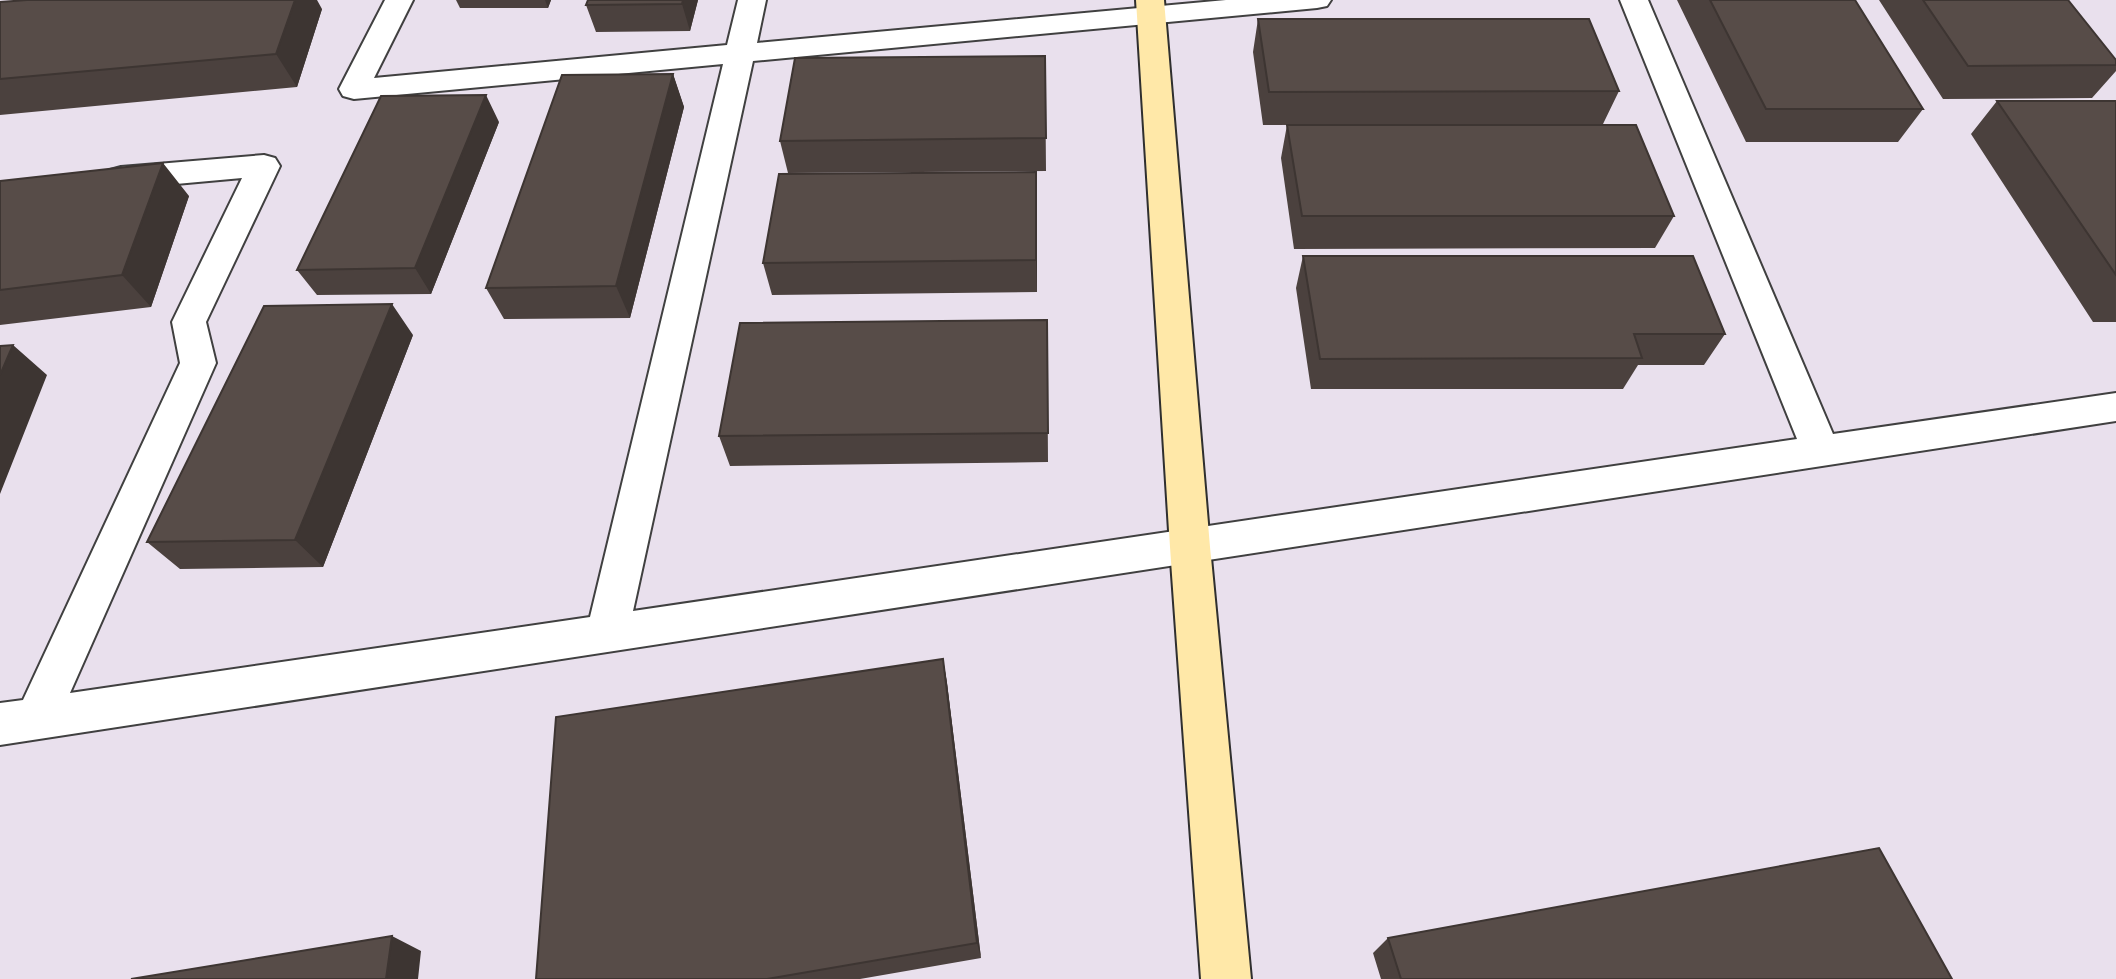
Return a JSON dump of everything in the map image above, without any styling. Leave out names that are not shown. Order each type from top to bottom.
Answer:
[{"type":"street","points":[[399,0],[354,89],[739,52],[1151,8],[1317,0]]},
{"type":"street","points":[[607,633],[752,0]]},
{"type":"street","points":[[1634,0],[1821,451]]},
{"type":"street","points":[[1151,8],[1190,547],[1226,979]]},
{"type":"street","points":[[19,721],[198,363],[189,322],[264,166],[83,181]]},
{"type":"street","points":[[19,721],[2116,407]]},
{"type":"shaded area","points":[[0,0],[2116,0],[2116,979],[0,979]]},
{"type":"building","points":[[295,0],[276,54],[0,79],[0,2]]},
{"type":"building","points":[[588,0],[683,0],[682,4],[586,5]]},
{"type":"building","points":[[1710,0],[1855,0],[1923,109],[1766,109]]},
{"type":"building","points":[[1923,0],[2068,0],[2116,60],[2116,65],[1968,66]]},
{"type":"building","points":[[1258,19],[1589,19],[1619,91],[1269,92]]},
{"type":"building","points":[[1045,56],[1046,138],[780,141],[795,58]]},
{"type":"building","points":[[673,74],[616,286],[486,288],[562,75]]},
{"type":"building","points":[[486,95],[415,268],[297,270],[381,96]]},
{"type":"building","points":[[1997,101],[2116,101],[2116,275]]},
{"type":"building","points":[[1287,125],[1636,125],[1674,216],[1302,216]]},
{"type":"building","points":[[163,163],[122,275],[0,290],[0,181]]},
{"type":"building","points":[[1036,172],[1036,260],[763,263],[779,174]]},
{"type":"building","points":[[1303,256],[1693,256],[1725,334],[1634,334],[1642,358],[1320,359]]},
{"type":"building","points":[[392,304],[295,540],[147,542],[264,306]]},
{"type":"building","points":[[1047,320],[1048,433],[719,436],[740,323]]},
{"type":"building","points":[[13,345],[0,375],[0,346]]},
{"type":"building","points":[[943,659],[977,943],[767,979],[536,979],[556,717]]},
{"type":"building","points":[[1879,848],[1952,979],[1401,979],[1388,938]]},
{"type":"building","points":[[392,936],[386,979],[131,979]]}]
